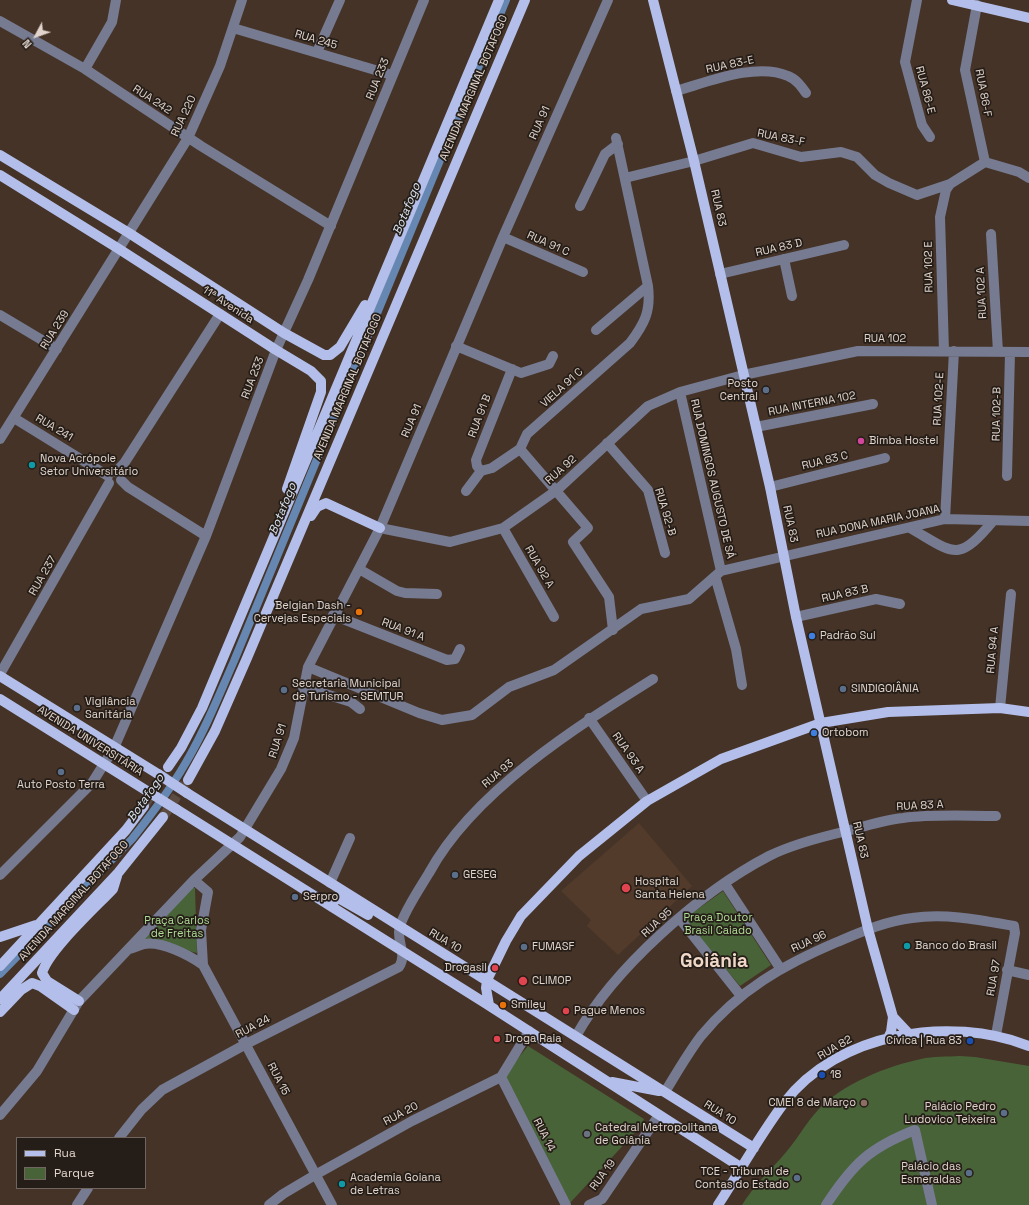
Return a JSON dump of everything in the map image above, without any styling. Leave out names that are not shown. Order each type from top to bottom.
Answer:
[{"type":"main road","points":[[488,27],[490,0]]},
{"type":"main road","name":"AVENIDA MARGINAL BOTAFOGO","points":[[168,767],[181,748],[202,708],[499,0]]},
{"type":"main road","name":"AVENIDA MARGINAL BOTAFOGO","points":[[188,780],[215,731],[525,0]]},
{"type":"main road","name":"RUA 83","points":[[653,0],[694,161],[770,487],[785,555],[796,617],[868,929],[893,1016],[891,1032],[888,1038]]},
{"type":"main road","name":"RUA 83","points":[[659,0],[663,37]]},
{"type":"main road","points":[[952,0],[1029,18]]},
{"type":"main road","name":"11ª Avenida","points":[[0,155],[130,233],[284,333],[324,355],[330,355],[335,352],[384,272]]},
{"type":"main road","name":"11ª Avenida","points":[[0,175],[311,371],[321,381],[321,392],[313,419],[283,498],[282,518]]},
{"type":"main road","points":[[281,577],[290,565],[309,519],[317,507],[321,504],[326,503],[335,506],[380,528]]},
{"type":"main road","name":"AVENIDA UNIVERSITÁRIA","points":[[0,675],[124,754]]},
{"type":"main road","name":"AVENIDA UNIVERSITÁRIA","points":[[0,699],[233,845]]},
{"type":"main road","points":[[489,1005],[486,988],[488,980],[506,941],[521,916],[579,856],[647,801],[721,760],[821,723],[888,712],[1000,708],[1029,712]]},
{"type":"main road","name":"RUA 10","points":[[124,754],[399,927],[488,980],[754,1148]]},
{"type":"main road","name":"AVENIDA MARGINAL BOTAFOGO","points":[[0,966],[126,830],[144,806]]},
{"type":"main road","name":"AVENIDA MARGINAL BOTAFOGO","points":[[0,999],[118,872],[163,817]]},
{"type":"main road","points":[[233,845],[489,1005],[742,1168]]},
{"type":"main road","points":[[79,1001],[47,981],[42,973],[44,966],[54,952],[113,889],[118,872]]},
{"type":"main road","points":[[332,907],[333,902],[338,898],[374,918],[389,920]]},
{"type":"main road","points":[[0,937],[38,924]]},
{"type":"main road","points":[[0,1012],[21,990],[32,984],[40,986],[74,1010]]},
{"type":"main road","name":"RUA 83","points":[[893,1016],[909,1034]]},
{"type":"main road","name":"RUA 82","points":[[718,1205],[785,1102],[809,1078],[833,1061],[861,1046],[888,1038],[909,1034],[943,1031],[996,1035],[1029,1046]]},
{"type":"main road","points":[[599,1076],[618,1084],[665,1092]]},
{"type":"street","points":[[85,69],[112,22],[116,0]]},
{"type":"street","name":"RUA 220","points":[[130,233],[188,138],[220,66],[242,0]]},
{"type":"street","points":[[317,52],[340,0]]},
{"type":"street","name":"RUA 233","points":[[0,875],[92,783],[105,765],[114,748],[206,536],[276,350],[330,226],[424,0]]},
{"type":"street","name":"RUA 91","points":[[0,1115],[37,1071],[79,1001],[194,880],[233,845],[245,829],[281,769],[292,744],[308,667],[333,616],[380,528],[503,237],[608,0]]},
{"type":"street","name":"RUA 86-E","points":[[918,0],[905,62],[922,125],[930,137]]},
{"type":"street","name":"RUA 86-F","points":[[977,5],[964,70],[984,162]]},
{"type":"street","name":"RUA 242","points":[[0,21],[85,69],[188,138],[330,226]]},
{"type":"street","name":"RUA 245","points":[[233,28],[392,75]]},
{"type":"street","name":"RUA 83-E","points":[[676,91],[736,74],[765,70],[789,76],[799,82],[806,93]]},
{"type":"street","name":"VIELA 91 C","points":[[466,490],[481,471],[492,468],[520,449],[527,434],[630,343],[643,325],[650,302],[648,286],[617,141],[604,154],[580,206]]},
{"type":"street","name":"RUA 83-F","points":[[625,178],[694,161],[753,143],[801,157],[841,152],[857,157],[880,178],[917,195],[950,184]]},
{"type":"street","points":[[950,184],[984,162],[1019,172],[1029,178]]},
{"type":"street","name":"RUA 102 E","points":[[949,351],[940,217],[946,190],[950,184]]},
{"type":"street","name":"RUA 239","points":[[0,439],[130,233]]},
{"type":"street","name":"RUA 102 A","points":[[991,234],[998,352]]},
{"type":"street","name":"RUA 91 C","points":[[503,237],[583,272]]},
{"type":"street","name":"RUA 83 D","points":[[720,274],[844,245]]},
{"type":"street","points":[[784,259],[792,296]]},
{"type":"street","points":[[596,330],[648,286]]},
{"type":"street","name":"RUA 237","points":[[0,675],[114,480],[220,314]]},
{"type":"street","points":[[0,315],[57,349]]},
{"type":"street","points":[[456,346],[521,373],[549,364],[553,356]]},
{"type":"street","name":"RUA 102","points":[[743,375],[858,351],[1029,352]]},
{"type":"street","name":"RUA 102-E","points":[[945,519],[949,351]]},
{"type":"street","name":"RUA 102-B","points":[[1007,476],[1010,353]]},
{"type":"street","name":"RUA 91 B","points":[[481,471],[477,466],[476,460],[512,369]]},
{"type":"street","name":"RUA 92","points":[[380,528],[450,542],[503,528],[557,490],[648,406],[680,392],[743,375]]},
{"type":"street","name":"RUA DOMINGOS AUGUSTO DE SÁ","points":[[680,392],[718,573],[736,649],[742,685]]},
{"type":"street","name":"RUA INTERNA 102","points":[[756,427],[873,404]]},
{"type":"street","name":"RUA 241","points":[[14,418],[206,536]]},
{"type":"street","name":"RUA 92-B","points":[[607,444],[648,490],[665,553]]},
{"type":"street","points":[[520,449],[557,490],[588,528],[573,542],[609,597],[613,630]]},
{"type":"street","name":"RUA 83 C","points":[[770,487],[885,458]]},
{"type":"street","name":"RUA DONA MARIA JOANA","points":[[308,667],[419,713],[442,720],[472,715],[509,687],[554,670],[641,609],[689,599],[718,573],[785,555],[945,519],[1029,521]]},
{"type":"street","points":[[910,528],[948,550],[960,551],[976,541],[993,521]]},
{"type":"street","name":"RUA 92 A","points":[[503,528],[554,617]]},
{"type":"street","points":[[359,569],[397,591],[405,593],[437,594]]},
{"type":"street","name":"RUA 94 A","points":[[1000,708],[1011,594]]},
{"type":"street","name":"RUA 83 B","points":[[796,617],[876,599],[900,604]]},
{"type":"street","name":"RUA 91 A","points":[[333,616],[447,660],[455,659],[460,649]]},
{"type":"street","name":"RUA 93","points":[[399,927],[440,852],[496,790],[589,718],[653,679]]},
{"type":"street","points":[[303,687],[359,707]]},
{"type":"street","name":"RUA 93 A","points":[[589,718],[647,801]]},
{"type":"street","name":"RUA 83 A","points":[[845,831],[902,818],[996,816]]},
{"type":"street","name":"RUA 95","points":[[576,1036],[593,1010],[625,970],[679,918],[725,884],[770,856],[824,836],[845,831]]},
{"type":"street","points":[[330,883],[350,838]]},
{"type":"street","name":"RUA 15","points":[[194,880],[208,892],[201,930],[203,965],[332,1205]]},
{"type":"street","points":[[725,884],[780,968]]},
{"type":"street","name":"RUA 96","points":[[665,1092],[701,1036],[742,996],[780,968],[868,929],[912,918],[962,917],[1014,926]]},
{"type":"street","points":[[679,918],[742,996]]},
{"type":"street","name":"RUA 97","points":[[996,1035],[1015,933],[1014,926]]},
{"type":"street","points":[[399,927],[403,951]]},
{"type":"street","points":[[123,954],[144,944],[156,945],[180,952],[203,965]]},
{"type":"street","name":"RUA 24","points":[[120,1137],[142,1109],[162,1090],[304,1014],[395,970],[402,962],[403,951]]},
{"type":"street","points":[[1007,970],[1029,975]]},
{"type":"street","points":[[501,1076],[529,1031]]},
{"type":"street","name":"RUA 20","points":[[269,1205],[283,1194],[315,1175],[412,1121],[501,1076]]},
{"type":"street","name":"RUA 14","points":[[501,1076],[566,1205]]},
{"type":"street","name":"RUA 19","points":[[589,1205],[602,1199],[659,1114]]},
{"type":"street","points":[[826,1205],[856,1163],[874,1149],[892,1139],[915,1130],[932,1205]]},
{"type":"street","points":[[77,1205],[87,1189]]},
{"type":"shaded area","name":"Hospital Santa Helena","points":[[639,823],[692,886],[618,955],[587,926],[591,920],[561,891]]},
{"type":"green space","name":"Praça Carlos de Freitas","points":[[189,887],[195,888],[197,953],[139,938]]},
{"type":"green space","name":"Praça Doutor Brasil Caiado","points":[[723,891],[771,965],[740,986],[684,919]]},
{"type":"green space","points":[[528,1046],[644,1119],[640,1127],[570,1203],[504,1075]]},
{"type":"green space","points":[[960,1056],[1029,1066],[1029,1205],[742,1205],[791,1146],[818,1110],[839,1092],[866,1077],[894,1066],[926,1058]]},
{"type":"waterway","name":"Botafogo","points":[[0,974],[132,839],[173,783],[199,739],[234,661],[506,0]]},
{"type":"tunnel","points":[[144,806],[168,767]]},
{"type":"tunnel","points":[[163,817],[186,782]]},
{"type":"place","name":"Posto Central","points":[[766,390]]},
{"type":"place","name":"Bimba Hostel","points":[[861,441]]},
{"type":"place","name":"Nova Acrópole Setor Universitário","points":[[32,465]]},
{"type":"place","name":"Belgian Dash - Cervejas Especiais","points":[[359,612]]},
{"type":"place","name":"Padrão Sul","points":[[812,636]]},
{"type":"place","name":"SINDIGOIÂNIA","points":[[843,689]]},
{"type":"place","name":"Secretaria Municipal de Turismo - SEMTUR","points":[[284,690]]},
{"type":"place","name":"Vigilância Sanitária","points":[[77,708]]},
{"type":"place","name":"Ortobom","points":[[814,733]]},
{"type":"place","name":"Auto Posto Terra","points":[[61,772]]},
{"type":"place","name":"GESEG","points":[[455,875]]},
{"type":"place","name":"Hospital Santa Helena","points":[[626,888]]},
{"type":"place","name":"Serpro","points":[[295,897]]},
{"type":"place","name":"Banco do Brasil","points":[[907,946]]},
{"type":"place","name":"FUMASF","points":[[524,947]]},
{"type":"place","name":"Drogasil","points":[[495,968]]},
{"type":"place","name":"CLIMOP","points":[[523,981]]},
{"type":"place","name":"Smiley","points":[[503,1005]]},
{"type":"place","name":"Pague Menos","points":[[566,1011]]},
{"type":"place","name":"Droga Raia","points":[[497,1039]]},
{"type":"place","name":"Cívica | Rua 83","points":[[970,1041]]},
{"type":"place","name":"18","points":[[822,1075]]},
{"type":"place","name":"CMEI 8 de Março","points":[[864,1103]]},
{"type":"place","name":"Palácio Pedro Ludovico Teixeira","points":[[1004,1113]]},
{"type":"place","name":"Catedral Metropolitana de Goiânia","points":[[587,1134]]},
{"type":"place","name":"Palácio das Esmeraldas","points":[[969,1173]]},
{"type":"place","name":"TCE - Tribunal de Contas do Estado","points":[[797,1178]]},
{"type":"place","name":"Academia Goiana de Letras","points":[[342,1184]]},
{"type":"district","name":"Goiânia","points":[[714,962]]}]
